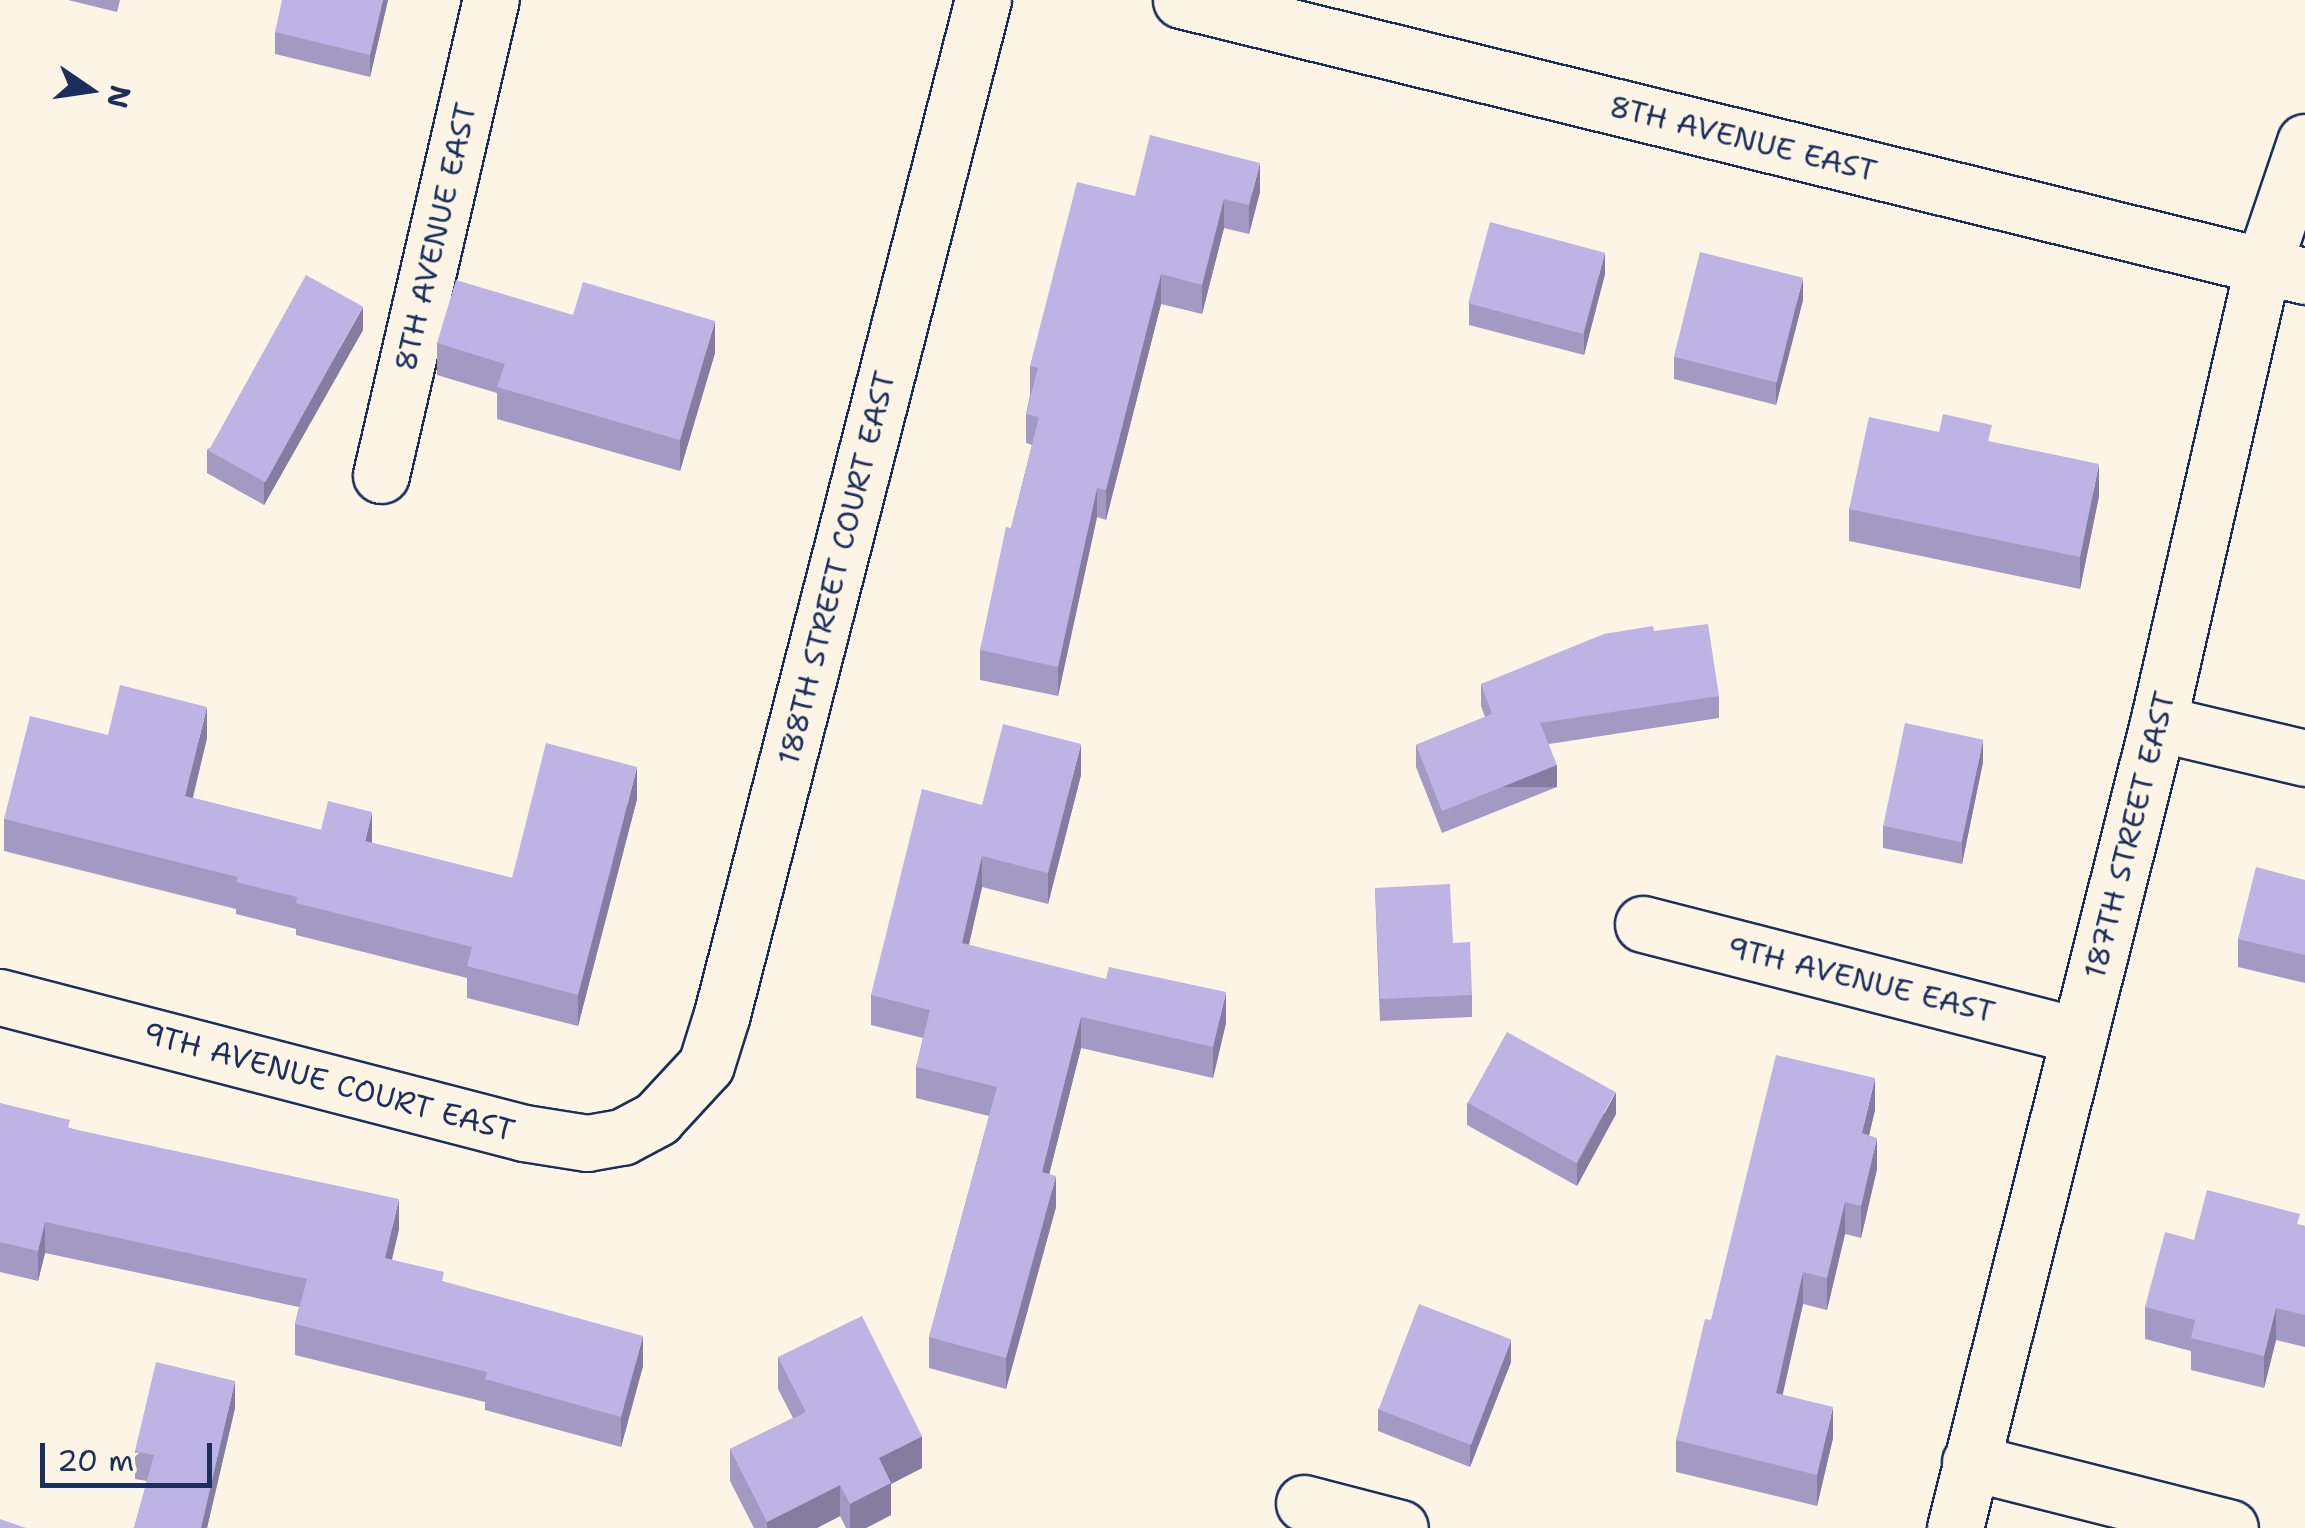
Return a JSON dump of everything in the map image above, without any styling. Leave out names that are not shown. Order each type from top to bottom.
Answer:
[{"type":"street","name":"8TH AVENUE EAST","points":[[381,474],[491,0]]},
{"type":"street","name":"188TH STREET COURT EAST","points":[[657,1118],[706,1066],[722,1014],[983,0]]},
{"type":"street","name":"8TH AVENUE EAST","points":[[1181,0],[2284,271]]},
{"type":"street","name":"187TH STREET EAST","points":[[1955,1528],[2158,723],[2284,271],[2305,142]]},
{"type":"street","points":[[2158,723],[2305,758]]},
{"type":"street","name":"9TH AVENUE EAST","points":[[1642,924],[2079,1036]]},
{"type":"street","name":"9TH AVENUE COURT EAST","points":[[0,996],[524,1133],[586,1143],[622,1137],[657,1118]]},
{"type":"street","points":[[1970,1462],[2230,1528]]},
{"type":"street","points":[[1304,1504],[1400,1528]]},
{"type":"building","points":[[282,0],[383,0],[370,55],[275,32]]},
{"type":"building","points":[[1150,135],[1260,163],[1249,205],[1224,199],[1202,285],[1161,274],[1106,490],[1097,488],[1058,667],[980,650],[1006,527],[1011,528],[1039,417],[1026,414],[1038,368],[1030,366],[1077,182],[1135,196]]},
{"type":"building","points":[[1490,222],[1605,253],[1583,334],[1468,303]]},
{"type":"building","points":[[1700,252],[1803,278],[1777,382],[1674,357]]},
{"type":"building","points":[[306,275],[363,307],[265,482],[209,451]]},
{"type":"building","points":[[456,280],[573,315],[583,282],[715,321],[680,440],[497,387],[505,364],[437,343]]},
{"type":"building","points":[[1943,414],[1992,425],[1988,441],[2099,464],[2080,557],[1849,509],[1869,417],[1939,432]]},
{"type":"building","points":[[1708,624],[1719,696],[1540,723],[1557,765],[1442,811],[1416,745],[1492,714],[1481,684],[1604,634],[1653,626],[1654,631]]},
{"type":"building","points":[[120,685],[207,707],[185,796],[321,830],[328,801],[372,812],[365,841],[512,878],[546,743],[637,767],[578,995],[467,966],[472,947],[296,903],[297,897],[236,882],[238,877],[4,819],[30,716],[108,735]]},
{"type":"building","points":[[1905,723],[1983,740],[1961,842],[1883,826]]},
{"type":"building","points":[[1003,724],[1081,744],[1048,873],[982,856],[962,943],[1106,979],[1109,967],[1226,992],[1213,1047],[1081,1017],[1042,1172],[1056,1176],[1006,1358],[929,1337],[997,1087],[916,1067],[930,1010],[871,995],[922,789],[982,805]]},
{"type":"building","points":[[2256,867],[2305,880],[2305,955],[2238,939]]},
{"type":"building","points":[[1450,884],[1453,943],[1470,942],[1472,995],[1380,999],[1375,888]]},
{"type":"building","points":[[1507,1032],[1615,1092],[1576,1163],[1468,1103]]},
{"type":"building","points":[[1776,1055],[1875,1078],[1862,1133],[1877,1138],[1861,1206],[1845,1202],[1827,1278],[1803,1272],[1776,1393],[1833,1407],[1817,1475],[1676,1440],[1705,1319],[1711,1320]]},
{"type":"building","points":[[0,1103],[70,1120],[68,1128],[399,1199],[385,1258],[444,1272],[442,1281],[643,1336],[621,1417],[485,1379],[487,1372],[295,1324],[307,1279],[45,1222],[38,1251],[0,1242]]},
{"type":"building","points":[[2207,1190],[2300,1214],[2297,1224],[2305,1226],[2305,1315],[2276,1308],[2264,1356],[2191,1338],[2195,1320],[2145,1307],[2165,1232],[2194,1240]]},
{"type":"building","points":[[1419,1304],[1511,1339],[1471,1445],[1379,1409]]},
{"type":"building","points":[[862,1316],[922,1436],[879,1458],[891,1483],[850,1504],[840,1485],[767,1522],[730,1449],[806,1412],[778,1357]]},
{"type":"building","points":[[156,1362],[235,1381],[201,1528],[134,1528],[154,1455],[135,1451]]},
{"type":"building","points":[[0,1519],[26,1528],[0,1528]]}]
